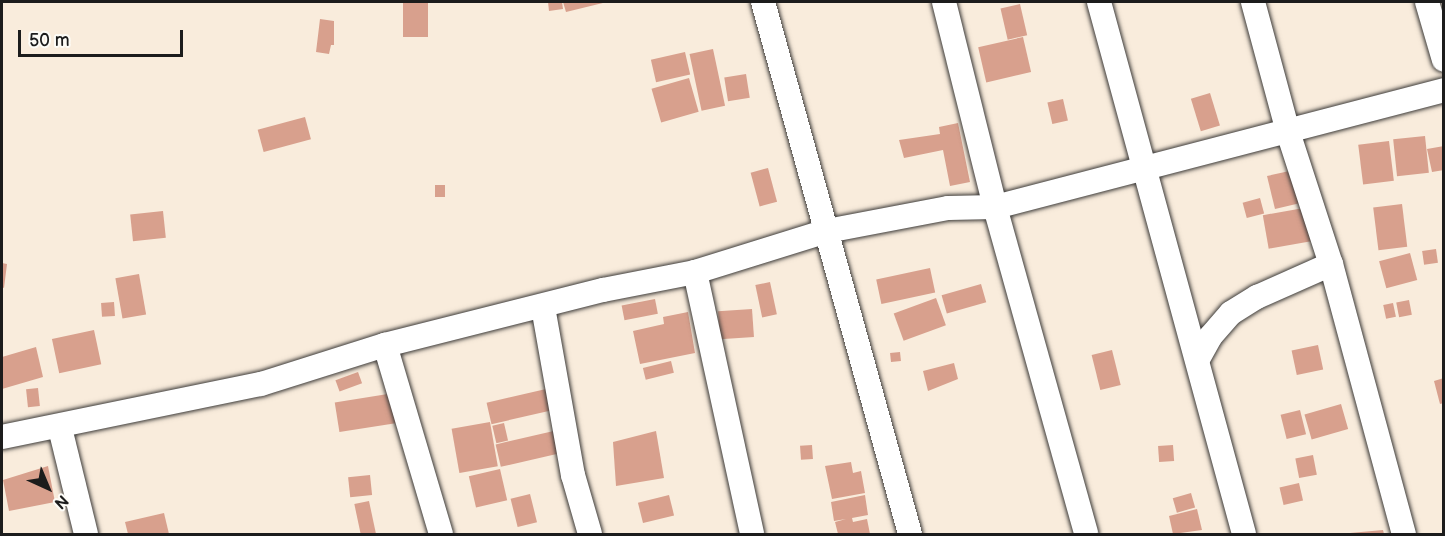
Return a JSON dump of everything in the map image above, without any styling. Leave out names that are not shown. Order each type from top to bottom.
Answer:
[{"type":"street","points":[[763,2],[910,534]]},
{"type":"street","points":[[944,2],[995,207],[1086,534]]},
{"type":"street","points":[[1099,2],[1146,165],[1245,534]]},
{"type":"street","points":[[1252,2],[1288,132],[1331,264],[1404,534]]},
{"type":"street","points":[[1427,2],[1443,60]]},
{"type":"street","points":[[2,437],[60,428],[261,384],[385,345],[695,272],[827,231],[948,208],[995,207],[1146,165],[1288,132],[1443,90]]},
{"type":"street","points":[[1198,359],[1210,337],[1231,313],[1257,297],[1331,264]]},
{"type":"street","points":[[695,272],[752,534]]},
{"type":"street","points":[[543,307],[573,475],[590,534]]},
{"type":"street","points":[[385,345],[441,534]]},
{"type":"street","points":[[60,428],[86,534]]},
{"type":"building","points":[[403,2],[428,2],[428,37],[403,37]]},
{"type":"building","points":[[548,2],[562,2],[563,9],[549,11]]},
{"type":"building","points":[[563,2],[607,2],[566,12]]},
{"type":"building","points":[[1020,4],[1027,35],[1008,40],[1001,8]]},
{"type":"building","points":[[320,19],[334,21],[334,45],[331,45],[329,54],[316,52]]},
{"type":"building","points":[[1023,37],[1031,72],[986,82],[978,47]]},
{"type":"building","points":[[713,49],[725,106],[702,111],[690,54]]},
{"type":"building","points":[[685,52],[690,74],[656,82],[651,60]]},
{"type":"building","points":[[746,74],[750,98],[728,101],[724,77]]},
{"type":"building","points":[[689,78],[699,112],[661,122],[652,89]]},
{"type":"building","points":[[1210,93],[1220,126],[1201,131],[1191,99]]},
{"type":"building","points":[[1063,99],[1068,120],[1052,124],[1047,103]]},
{"type":"building","points":[[305,117],[311,139],[264,152],[258,130]]},
{"type":"building","points":[[958,123],[970,182],[950,186],[943,150],[904,158],[899,140],[940,134],[939,127]]},
{"type":"building","points":[[1425,136],[1429,173],[1397,176],[1393,139]]},
{"type":"building","points":[[1389,141],[1394,181],[1363,184],[1358,145]]},
{"type":"building","points":[[1444,146],[1444,170],[1432,172],[1427,149]]},
{"type":"building","points":[[768,168],[777,202],[760,206],[751,173]]},
{"type":"building","points":[[1294,170],[1309,201],[1275,209],[1267,176]]},
{"type":"building","points":[[435,185],[445,185],[445,197],[435,197]]},
{"type":"building","points":[[1260,198],[1264,213],[1247,218],[1243,203]]},
{"type":"building","points":[[1402,204],[1407,247],[1378,250],[1373,208]]},
{"type":"building","points":[[1315,206],[1321,239],[1269,249],[1263,215]]},
{"type":"building","points":[[163,211],[166,238],[133,241],[130,214]]},
{"type":"building","points":[[1436,249],[1438,263],[1424,265],[1422,251]]},
{"type":"building","points":[[1410,253],[1417,280],[1386,288],[1379,261]]},
{"type":"building","points":[[2,263],[7,264],[4,288],[2,287]]},
{"type":"building","points":[[930,268],[935,292],[881,304],[876,279]]},
{"type":"building","points":[[139,274],[146,314],[122,319],[115,278]]},
{"type":"building","points":[[770,282],[777,314],[762,317],[755,285]]},
{"type":"building","points":[[981,284],[986,302],[947,314],[942,295]]},
{"type":"building","points":[[936,298],[946,325],[904,341],[894,313]]},
{"type":"building","points":[[655,299],[658,314],[624,320],[622,305]]},
{"type":"building","points":[[1409,300],[1412,315],[1399,317],[1396,302]]},
{"type":"building","points":[[114,302],[115,316],[102,317],[101,303]]},
{"type":"building","points":[[1393,303],[1396,317],[1386,319],[1383,305]]},
{"type":"building","points":[[752,309],[754,337],[720,339],[718,311]]},
{"type":"building","points":[[688,312],[695,353],[640,364],[633,331],[664,324],[663,317]]},
{"type":"building","points":[[94,330],[101,364],[59,373],[52,339]]},
{"type":"building","points":[[1318,345],[1323,369],[1297,375],[1292,351]]},
{"type":"building","points":[[36,347],[43,377],[2,389],[2,357]]},
{"type":"building","points":[[1112,350],[1121,385],[1100,390],[1092,355]]},
{"type":"building","points":[[900,352],[901,361],[891,362],[890,353]]},
{"type":"building","points":[[671,361],[674,373],[646,380],[643,368]]},
{"type":"building","points":[[954,363],[958,379],[928,391],[923,371]]},
{"type":"building","points":[[358,372],[362,383],[340,391],[335,380]]},
{"type":"building","points":[[1444,378],[1444,403],[1440,404],[1434,381]]},
{"type":"building","points":[[38,388],[40,406],[28,407],[26,389]]},
{"type":"building","points":[[546,389],[551,410],[492,424],[487,403]]},
{"type":"building","points":[[394,393],[399,423],[339,432],[335,402]]},
{"type":"building","points":[[1341,404],[1348,429],[1312,439],[1304,414]]},
{"type":"building","points":[[1300,410],[1306,434],[1287,439],[1281,415]]},
{"type":"building","points":[[490,422],[498,466],[459,473],[452,429]]},
{"type":"building","points":[[504,423],[508,441],[496,443],[492,426]]},
{"type":"building","points":[[558,430],[563,452],[501,467],[496,444]]},
{"type":"building","points":[[656,431],[664,478],[616,486],[613,442]]},
{"type":"building","points":[[812,445],[813,459],[801,460],[800,446]]},
{"type":"building","points":[[1173,445],[1174,461],[1159,462],[1158,446]]},
{"type":"building","points":[[1313,455],[1317,475],[1299,478],[1295,458]]},
{"type":"building","points":[[851,462],[853,473],[861,471],[865,493],[832,499],[825,466]]},
{"type":"building","points":[[48,466],[55,502],[9,511],[3,480]]},
{"type":"building","points":[[500,469],[507,500],[476,507],[469,476]]},
{"type":"building","points":[[370,475],[372,495],[350,497],[348,477]]},
{"type":"building","points":[[1299,483],[1303,501],[1284,505],[1280,487]]},
{"type":"building","points":[[1191,493],[1195,507],[1177,513],[1173,498]]},
{"type":"building","points":[[530,494],[537,522],[518,527],[511,499]]},
{"type":"building","points":[[669,495],[674,515],[643,523],[638,503]]},
{"type":"building","points":[[865,495],[868,515],[852,518],[853,522],[867,519],[870,534],[838,534],[835,522],[846,519],[834,521],[831,502]]},
{"type":"building","points":[[369,501],[376,534],[361,534],[354,504]]},
{"type":"building","points":[[1197,509],[1202,530],[1173,534],[1169,516]]},
{"type":"building","points":[[164,513],[169,534],[128,534],[125,522]]},
{"type":"building","points":[[1383,530],[1384,534],[1350,534],[1350,533]]}]
